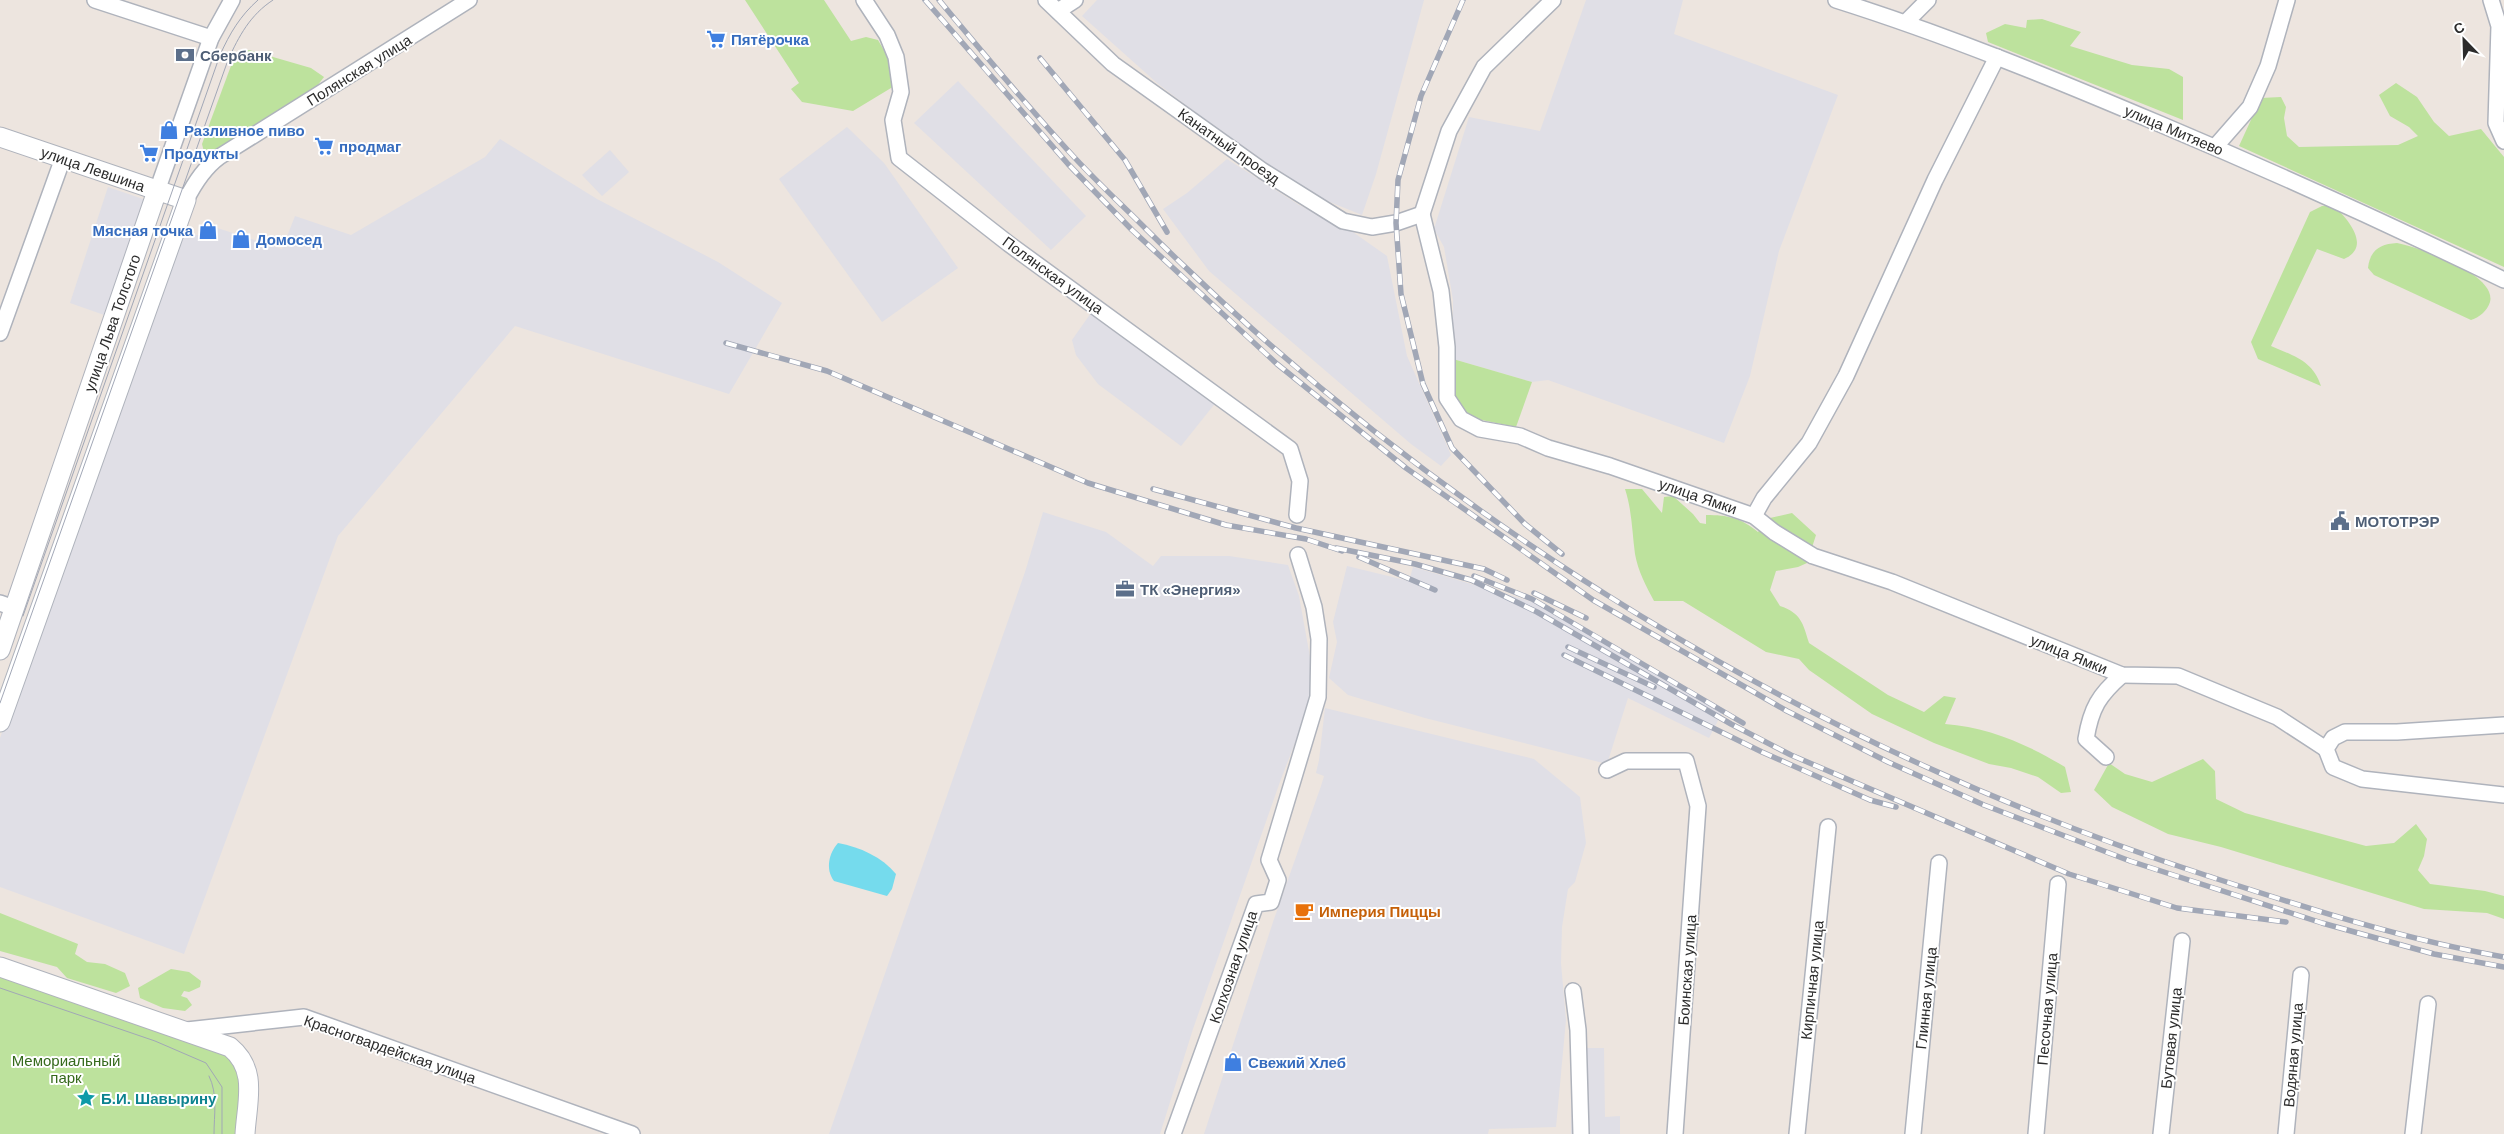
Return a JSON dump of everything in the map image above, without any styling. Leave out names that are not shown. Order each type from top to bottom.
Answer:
[{"type":"street","points":[[95,0],[211,38]]},
{"type":"street","name":"улица Льва Толстого","points":[[0,650],[7,606],[211,38],[232,0]]},
{"type":"street","name":"Полянская улица","points":[[186,200],[193,186],[210,164],[219,157],[470,0]]},
{"type":"street","name":"Полянская улица","points":[[864,0],[887,35],[896,57],[902,92],[893,120],[899,158],[1009,244],[1290,449],[1300,482],[1297,515]]},
{"type":"street","name":"Канатный проезд","points":[[1046,0],[1113,64],[1263,171],[1343,221],[1372,227],[1396,223],[1422,214]]},
{"type":"street","points":[[1058,11],[1075,0]]},
{"type":"street","points":[[1422,214],[1449,131],[1484,67],[1553,0]]},
{"type":"street","name":"улица Митяево","points":[[1836,0],[1906,22],[1997,57],[2215,147],[2376,218],[2504,280]]},
{"type":"street","points":[[1906,22],[1928,0]]},
{"type":"street","points":[[2215,147],[2250,106],[2268,66],[2287,0]]},
{"type":"street","points":[[2491,0],[2498,26],[2496,123],[2504,141]]},
{"type":"street","points":[[1754,516],[1764,498],[1809,443],[1846,376],[1936,180],[1997,57]]},
{"type":"street","name":"улица Левшина","points":[[0,137],[186,200]]},
{"type":"street","points":[[0,333],[63,158]]},
{"type":"street","name":"улица Льва Толстого","points":[[0,722],[186,200]]},
{"type":"street","name":"улица Ямки","points":[[1422,214],[1436,262],[1441,291],[1447,347],[1447,398],[1461,419],[1480,428],[1520,436],[1548,448],[1619,469],[1754,516],[1774,532],[1813,556],[1892,582],[2122,675],[2178,676],[2277,717],[2326,749],[2333,767],[2362,779],[2504,795]]},
{"type":"street","name":"Колхозная улица","points":[[1173,1134],[1256,904],[1271,902],[1278,880],[1269,860],[1318,697],[1318,639],[1314,607],[1298,555]]},
{"type":"street","name":"улица Ямки","points":[[2106,757],[2086,739],[2089,722],[2094,704],[2108,687],[2122,675]]},
{"type":"street","points":[[2326,749],[2333,738],[2345,732],[2397,732],[2504,725]]},
{"type":"street","name":"Боинская улица","points":[[1606,770],[1626,761],[1686,761],[1698,806],[1675,1134]]},
{"type":"street","name":"Кирпичная улица","points":[[1797,1134],[1828,827]]},
{"type":"street","name":"Глинная улица","points":[[1913,1134],[1939,863]]},
{"type":"street","name":"Песочная улица","points":[[2036,1134],[2058,884]]},
{"type":"street","name":"Бутовая улица","points":[[2161,1134],[2182,941]]},
{"type":"street","name":"Красногвардейская улица","points":[[0,967],[187,1030],[304,1017],[632,1134]]},
{"type":"street","name":"Водяная улица","points":[[2286,1134],[2301,975]]},
{"type":"street","points":[[1573,992],[1578,1030],[1581,1134]]},
{"type":"street","points":[[2413,1134],[2428,1004]]},
{"type":"street","points":[[187,1030],[230,1047],[241,1056],[249,1076],[245,1134]]},
{"type":"shaded area","points":[[1097,0],[1424,0],[1376,174],[1362,215],[1315,196],[1231,140],[1157,83],[1082,16]]},
{"type":"shaded area","points":[[1586,0],[1683,0],[1674,34],[1838,95],[1779,251],[1750,376],[1724,443],[1548,380],[1532,382],[1453,359],[1453,300],[1444,247],[1434,229],[1469,117],[1540,131]]},
{"type":"shaded area","points":[[958,81],[1086,216],[1051,250],[914,123]]},
{"type":"shaded area","points":[[847,127],[884,163],[958,268],[882,322],[779,179]]},
{"type":"shaded area","points":[[500,139],[597,199],[718,262],[782,303],[729,394],[515,326],[338,536],[184,954],[0,887],[0,738],[184,232],[201,236],[205,224],[282,249],[295,216],[351,235],[485,157]]},
{"type":"shaded area","points":[[610,150],[629,172],[602,196],[582,175]]},
{"type":"shaded area","points":[[1227,159],[1299,205],[1350,230],[1387,256],[1407,356],[1451,455],[1441,466],[1411,444],[1209,271],[1163,209],[1187,193]]},
{"type":"shaded area","points":[[108,187],[146,200],[107,316],[70,303]]},
{"type":"shaded area","points":[[1091,313],[1217,401],[1181,446],[1098,384],[1076,355],[1072,340]]},
{"type":"shaded area","points":[[1043,512],[1106,532],[1153,566],[1161,556],[1229,556],[1288,565],[1299,596],[1312,668],[1314,690],[1305,717],[1281,779],[1193,1029],[1160,1134],[829,1134],[1025,572]]},
{"type":"shaded area","points":[[1347,566],[1409,581],[1413,567],[1536,603],[1724,709],[1709,738],[1628,698],[1607,764],[1425,718],[1348,695],[1329,678],[1337,642],[1333,622]]},
{"type":"shaded area","points":[[1325,708],[1534,759],[1580,797],[1586,843],[1575,882],[1568,889],[1562,927],[1561,963],[1566,1020],[1556,1127],[1489,1129],[1488,1134],[1204,1134],[1273,922],[1324,776],[1316,773]]},
{"type":"shaded area","points":[[1573,1048],[1604,1048],[1605,1117],[1620,1116],[1620,1134],[1571,1134]]},
{"type":"green space","points":[[745,0],[824,0],[851,41],[866,37],[878,40],[896,71],[896,85],[853,111],[802,102],[791,89],[799,83]]},
{"type":"green space","points":[[2042,19],[2081,32],[2070,46],[2132,65],[2169,69],[2183,77],[2183,120],[1988,42],[1986,33],[2005,24],[2026,28],[2027,20]]},
{"type":"green space","points":[[249,50],[311,68],[324,77],[314,90],[225,147],[205,156],[202,144],[235,55]]},
{"type":"green space","points":[[2396,83],[2417,97],[2434,122],[2449,136],[2481,129],[2504,157],[2504,267],[2239,146],[2261,98],[2281,97],[2286,107],[2284,118],[2287,136],[2299,147],[2398,145],[2418,136],[2409,127],[2390,116],[2379,95]]},
{"type":"green space","points":[[2322,206],[2334,206],[2351,225],[2357,240],[2356,247],[2352,254],[2344,259],[2317,249],[2271,346],[2302,360],[2313,371],[2321,386],[2258,359],[2251,342],[2310,212]]},
{"type":"green space","points":[[2397,243],[2438,256],[2469,272],[2489,292],[2490,302],[2485,311],[2471,320],[2374,275],[2368,268],[2374,252],[2386,245]]},
{"type":"green space","points":[[1453,359],[1532,382],[1516,427],[1467,417],[1447,388]]},
{"type":"green space","points":[[1625,489],[1642,489],[1662,513],[1664,497],[1673,496],[1700,523],[1706,524],[1706,515],[1728,517],[1746,523],[1758,532],[1770,518],[1792,513],[1816,535],[1807,563],[1798,567],[1776,571],[1770,590],[1780,606],[1793,612],[1800,620],[1809,643],[1888,695],[1924,712],[1944,696],[1956,698],[1945,724],[1977,729],[2008,738],[2051,759],[2065,767],[2071,792],[2061,793],[2038,777],[2011,768],[1989,764],[1934,743],[1872,714],[1809,670],[1799,659],[1766,652],[1683,601],[1654,601],[1636,560]]},
{"type":"green space","points":[[2203,759],[2215,771],[2216,799],[2245,813],[2366,846],[2394,843],[2416,824],[2427,839],[2424,856],[2418,870],[2430,884],[2485,891],[2504,896],[2504,919],[2487,913],[2424,909],[2221,847],[2168,834],[2112,807],[2094,790],[2109,763],[2125,774],[2152,782]]},
{"type":"green space","points":[[0,913],[78,944],[75,954],[87,962],[105,964],[125,973],[130,986],[116,993],[67,978],[57,967],[0,951]]},
{"type":"green space","points":[[171,969],[189,972],[201,981],[200,987],[189,992],[184,991],[181,996],[187,998],[192,1005],[185,1011],[163,1008],[140,998],[138,988]]},
{"type":"green space","name":"Мемориальный парк","points":[[0,976],[226,1053],[241,1069],[238,1134],[0,1134]]},
{"type":"water","points":[[838,843],[870,854],[896,874],[892,889],[887,896],[834,881],[831,876],[829,861],[832,851]]},
{"type":"tram line","points":[[23,616],[220,55],[236,25],[258,0]]},
{"type":"tram line","points":[[0,703],[228,60],[246,27],[258,12],[273,0]]},
{"type":"tram line","points":[[0,988],[155,1041],[206,1063],[222,1087],[222,1134]]},
{"type":"tram line","points":[[209,1076],[215,1097],[214,1134]]},
{"type":"railway","points":[[925,0],[1068,164],[1132,230],[1277,364],[1406,468],[1593,600],[1787,711],[1888,762],[1984,805],[2130,861],[2322,923],[2434,954],[2504,967]]},
{"type":"railway","points":[[939,0],[1022,99],[1083,166],[1147,230],[1261,337],[1381,437],[1507,529],[1638,614],[1774,692],[1914,761],[2058,822],[2205,875],[2316,910],[2390,932],[2504,957]]},
{"type":"railway","points":[[1463,0],[1421,96],[1398,180],[1396,223],[1401,294],[1423,384],[1452,448],[1525,524],[1562,554]]},
{"type":"railway","points":[[1040,58],[1125,160],[1167,232]]},
{"type":"railway","points":[[726,343],[827,371],[1088,483],[1226,525],[1306,539],[1342,551]]},
{"type":"railway","points":[[1153,489],[1296,528],[1484,569],[1507,580]]},
{"type":"railway","points":[[1336,548],[1415,564],[1471,580],[1537,612],[1731,724],[1791,755],[2069,874],[2177,908],[2286,922]]},
{"type":"railway","points":[[1359,557],[1435,590]]},
{"type":"railway","points":[[1474,576],[1532,599],[1743,723]]},
{"type":"railway","points":[[1534,593],[1586,618]]},
{"type":"railway","points":[[1568,647],[1654,687]]},
{"type":"railway","points":[[1564,655],[1762,752],[1870,800],[1896,807]]},
{"type":"place","name":"Пятёрочка","points":[[716,39]]},
{"type":"place","name":"Сбербанк","points":[[185,55]]},
{"type":"place","name":"Разливное пиво","points":[[169,130]]},
{"type":"place","name":"продмаг","points":[[324,146]]},
{"type":"place","name":"Продукты","points":[[149,153]]},
{"type":"place","name":"Мясная точка","points":[[208,230]]},
{"type":"place","name":"Домосед","points":[[241,239]]},
{"type":"place","name":"МОТОТРЭР","points":[[2340,521]]},
{"type":"place","name":"ТК «Энергия»","points":[[1125,589]]},
{"type":"place","name":"Империя Пиццы","points":[[1304,911]]},
{"type":"place","name":"Свежий Хлеб","points":[[1233,1062]]},
{"type":"place","name":"Б.И. Шавырину","points":[[86,1098]]}]
